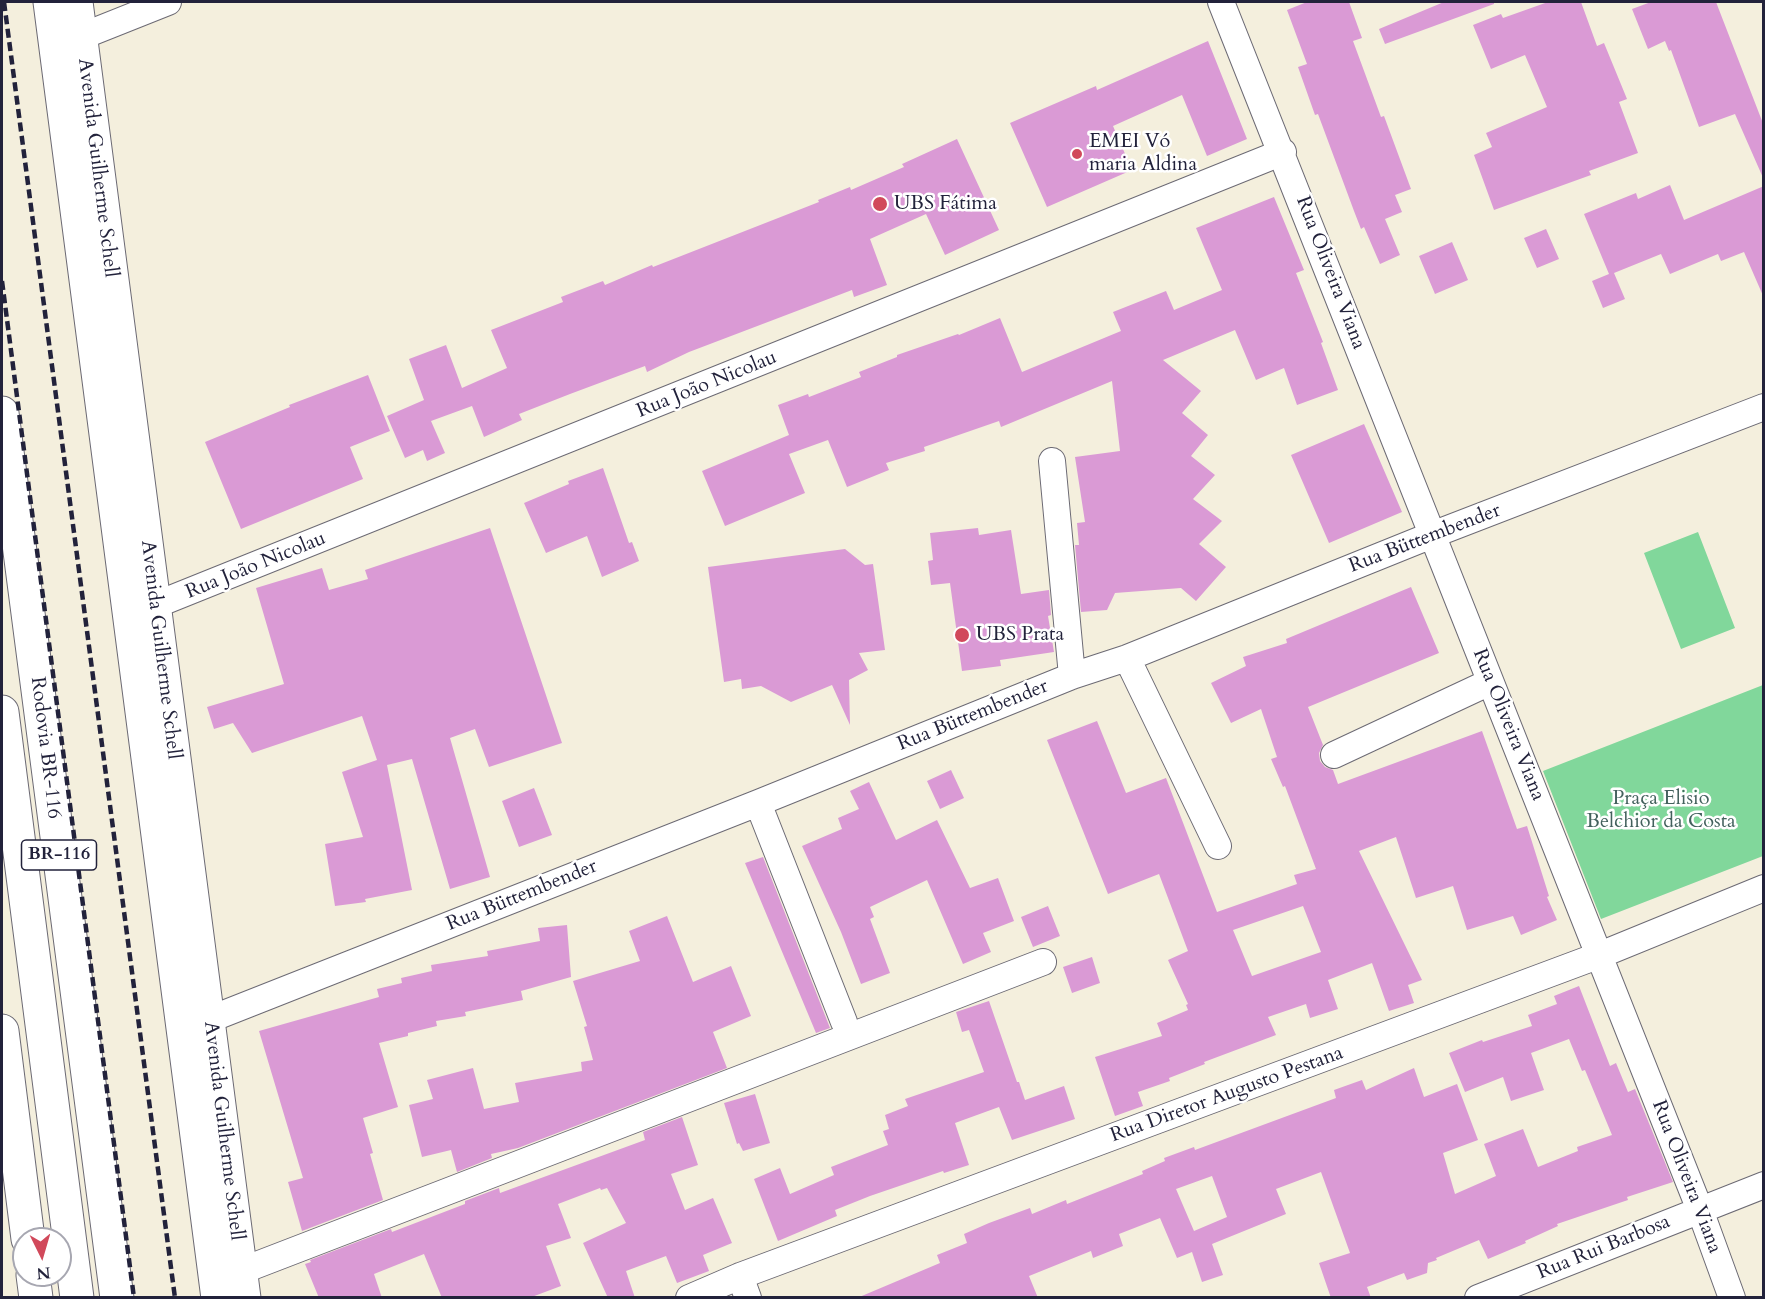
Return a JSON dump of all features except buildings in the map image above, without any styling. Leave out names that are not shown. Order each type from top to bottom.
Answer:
[{"type":"main road","name":"Avenida Guilherme Schell","points":[[50,2],[68,42],[196,1024],[243,1284]]},
{"type":"main road","name":"Avenida Guilherme Schell","points":[[68,42],[76,2]]},
{"type":"main road","name":"Rodovia BR-116","points":[[2,413],[117,1298]]},
{"type":"main road","name":"Rodovia BR-116","points":[[2,712],[77,1298]]},
{"type":"main road","name":"Avenida Guilherme Schell","points":[[196,1024],[218,1298]]},
{"type":"main road","points":[[3,1048],[26,1227]]},
{"type":"street","points":[[68,42],[168,2]]},
{"type":"street","name":"Rua Oliveira Viana","points":[[1221,2],[1283,152],[1432,536],[1700,1210],[1732,1298]]},
{"type":"street","name":"Rua João Nicolau","points":[[142,611],[1283,152]]},
{"type":"street","name":"Rua Büttembender","points":[[196,1024],[758,803],[1072,676],[1127,658],[1764,407]]},
{"type":"street","points":[[1052,461],[1072,676]]},
{"type":"street","points":[[1127,658],[1218,846]]},
{"type":"street","points":[[1334,755],[1490,682]]},
{"type":"street","points":[[758,803],[844,1022]]},
{"type":"street","name":"Rua Diretor Augusto Pestana","points":[[689,1298],[744,1287],[1600,956],[1764,888]]},
{"type":"street","points":[[243,1284],[1043,962]]},
{"type":"street","name":"Rua Rui Barbosa","points":[[1478,1298],[1764,1185]]},
{"type":"green space","points":[[1698,532],[1735,628],[1681,649],[1644,553]]},
{"type":"green space","name":"Praça Elisio Belchior da Costa","points":[[1763,685],[1763,856],[1601,919],[1543,771]]},
{"type":"railway","points":[[4,2],[175,1298]]},
{"type":"railway","points":[[2,281],[134,1298]]},
{"type":"place","name":"EMEI Vó maria Aldina","points":[[1077,154]]},
{"type":"place","name":"UBS Fátima","points":[[880,204]]},
{"type":"place","name":"UBS Prata","points":[[962,635]]}]
